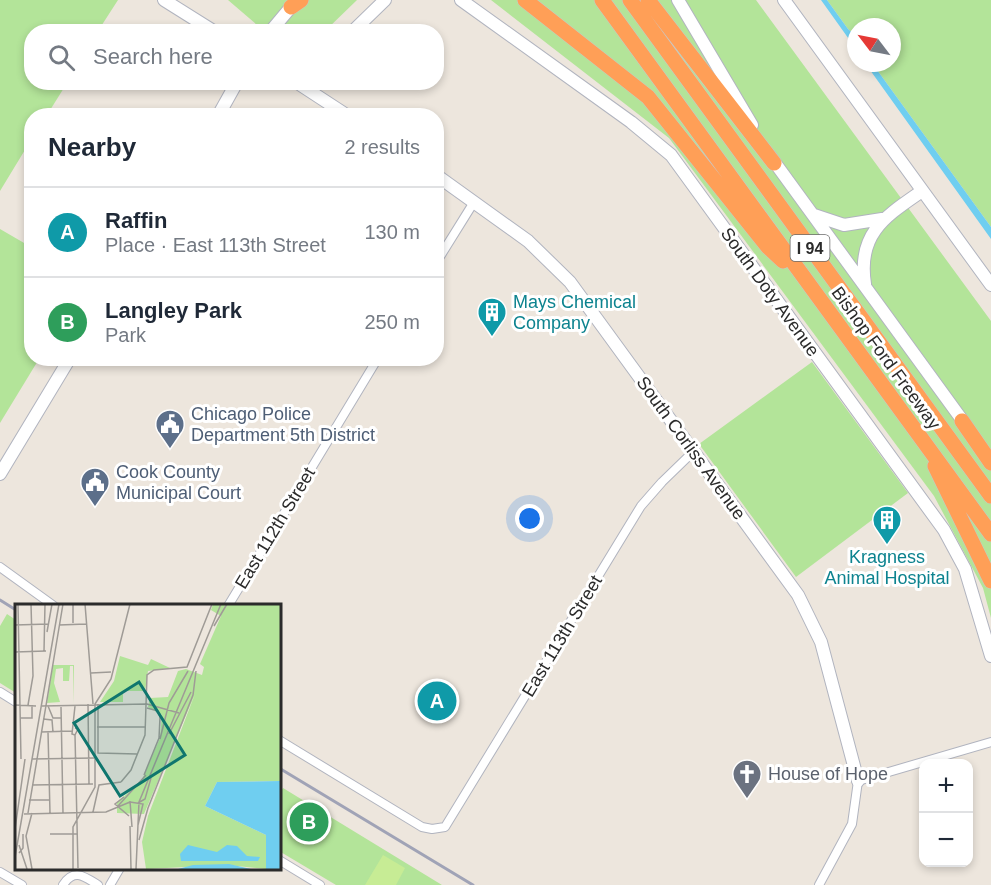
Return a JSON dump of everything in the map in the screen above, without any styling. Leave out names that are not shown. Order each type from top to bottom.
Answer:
[{"type":"highway","points":[[525,0],[648,97],[768,247],[809,285]]},
{"type":"highway","name":"Bishop Ford Freeway","points":[[602,0],[991,534]]},
{"type":"highway","name":"Bishop Ford Freeway","points":[[630,0],[991,496]]},
{"type":"highway","points":[[648,0],[774,163]]},
{"type":"highway","points":[[962,422],[991,463]]},
{"type":"highway","points":[[927,446],[944,488],[964,522],[991,581]]},
{"type":"street","points":[[164,0],[202,24]]},
{"type":"street","points":[[360,24],[385,0]]},
{"type":"street","name":"South Doty Avenue","points":[[460,0],[648,135],[676,162],[953,544],[967,575],[991,656]]},
{"type":"street","points":[[678,0],[774,163],[962,422],[991,453]]},
{"type":"street","points":[[784,0],[991,285]]},
{"type":"street","points":[[277,24],[296,2]]},
{"type":"street","points":[[222,108],[233,90]]},
{"type":"street","points":[[309,90],[336,108]]},
{"type":"street","name":"South Corliss Avenue","points":[[444,181],[528,241],[570,282],[811,618],[821,642],[858,781]]},
{"type":"street","points":[[866,287],[866,252],[873,232],[882,219],[922,191]]},
{"type":"street","points":[[444,250],[474,202]]},
{"type":"street","points":[[811,214],[823,220],[844,225],[882,219]]},
{"type":"street","points":[[0,474],[65,366]]},
{"type":"street","name":"East 112th Street","points":[[229,604],[373,366]]},
{"type":"street","name":"East 113th Street","points":[[280,741],[422,827],[440,829],[450,822],[641,506],[694,452]]},
{"type":"street","points":[[0,567],[51,604]]},
{"type":"street","points":[[0,692],[15,701]]},
{"type":"street","points":[[819,885],[852,824],[858,781],[991,742]]},
{"type":"street","points":[[280,861],[320,885]]},
{"type":"street","points":[[110,885],[119,870]]},
{"type":"street","points":[[0,872],[22,885]]},
{"type":"street","points":[[63,885],[71,875],[77,874],[98,885]]},
{"type":"green space","points":[[0,0],[118,0],[103,24],[24,24],[24,90],[63,90],[51,108],[24,108],[24,152],[0,191]]},
{"type":"green space","points":[[228,0],[357,0],[332,24],[256,24]]},
{"type":"green space","points":[[491,0],[756,0],[991,321],[991,618],[983,588],[934,496],[669,138]]},
{"type":"green space","points":[[827,0],[991,0],[991,227],[879,72],[901,72],[901,18],[847,18],[847,28]]},
{"type":"green space","points":[[0,229],[24,243],[24,366],[35,366],[0,423]]},
{"type":"green space","points":[[812,362],[908,493],[796,577],[699,444]]},
{"type":"green space","points":[[7,614],[15,619],[15,692],[0,683],[0,626]]},
{"type":"green space","points":[[283,788],[442,885],[336,885],[280,852],[280,792]]},
{"type":"green space","points":[[383,855],[405,868],[396,885],[365,885]]},
{"type":"water","points":[[821,0],[827,0],[847,28],[847,36]]},
{"type":"water","points":[[871,72],[879,72],[991,227],[991,239]]},
{"type":"railway","points":[[0,600],[15,609]]},
{"type":"railway","points":[[280,769],[473,885]]},
{"type":"place","name":"Mays Chemical Company","points":[[492,338]]},
{"type":"place","name":"Chicago Police Department 5th District","points":[[170,450]]},
{"type":"place","name":"Cook County Municipal Court","points":[[95,508]]},
{"type":"place","name":"Kragness Animal Hospital","points":[[887,546]]},
{"type":"place","name":"Raffin","points":[[437,701]]},
{"type":"place","name":"House of Hope","points":[[747,800]]},
{"type":"place","name":"Langley Park","points":[[309,822]]}]
